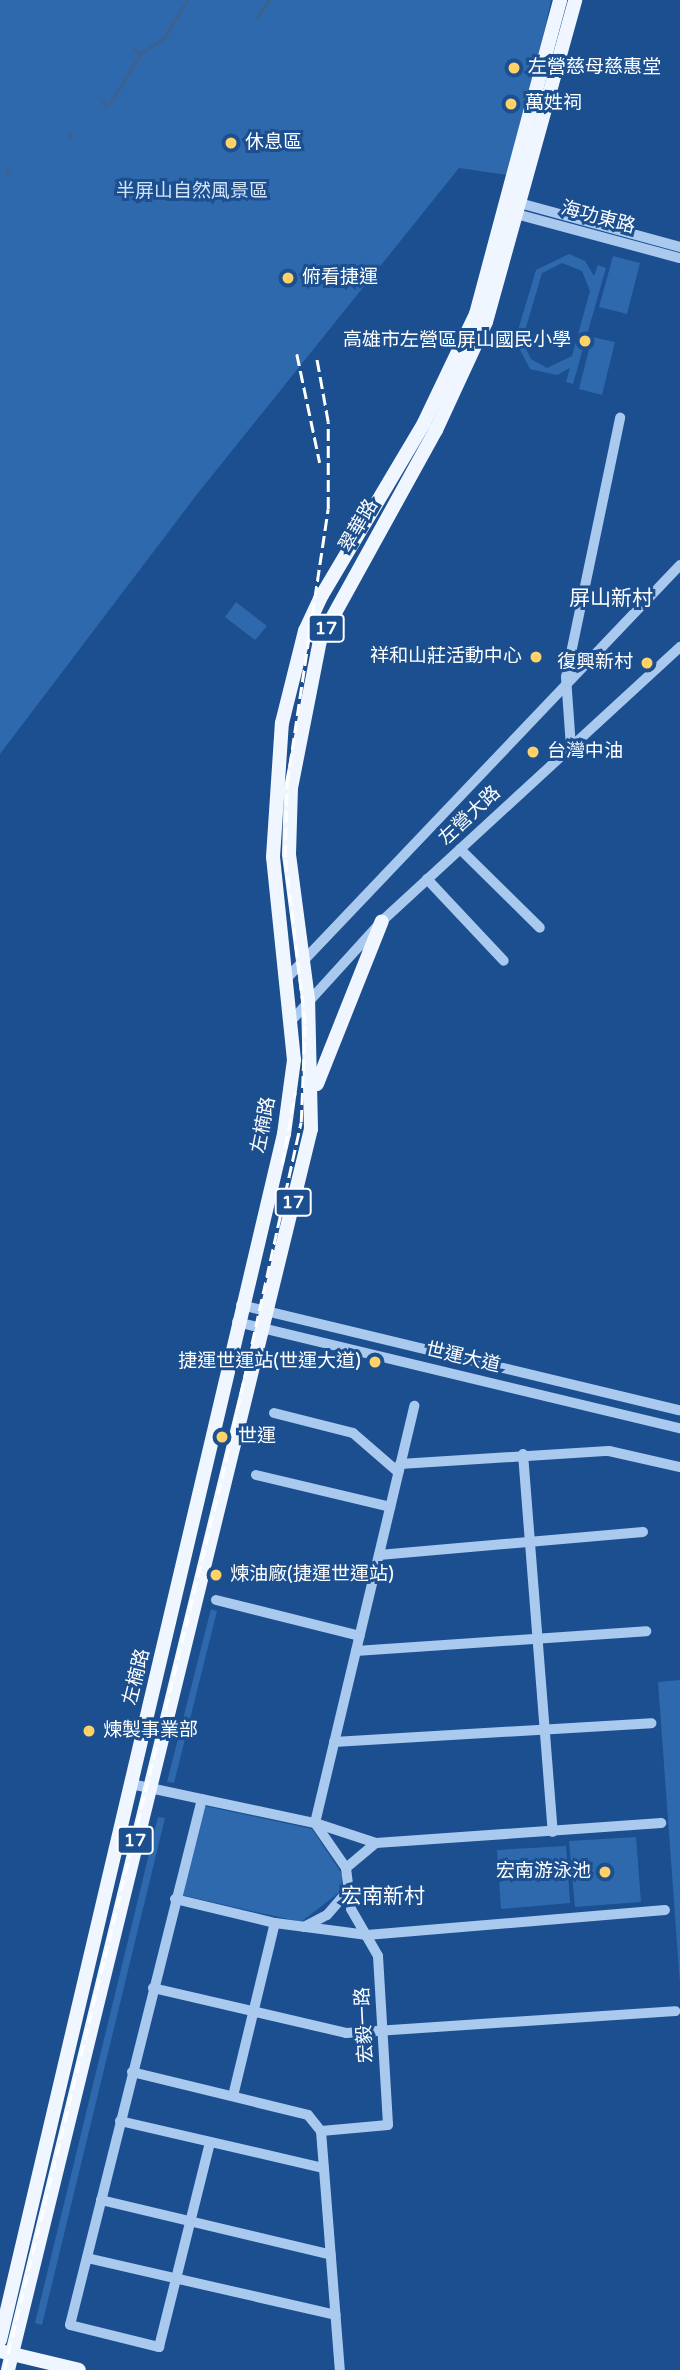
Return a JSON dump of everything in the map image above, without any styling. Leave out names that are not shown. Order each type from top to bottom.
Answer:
[{"type":"main road","name":"翠華路","points":[[292,1020],[273,857],[274,790],[305,631],[458,355],[514,207],[560,0]]},
{"type":"main road","name":"翠華路","points":[[314,1092],[308,999],[289,854],[292,788],[320,640],[469,364],[575,0]]},
{"type":"main road","points":[[314,1092],[382,922]]},
{"type":"main road","name":"左楠路","points":[[0,2340],[237,1322],[284,1134],[295,1060],[292,1020]]},
{"type":"main road","name":"左楠路","points":[[8,2370],[6,2352],[263,1328],[314,1092]]},
{"type":"main road","points":[[6,2352],[79,2370]]},
{"type":"main road","name":"17","points":[[0,2368],[8,2370]]},
{"type":"street","name":"海功東路","points":[[514,207],[680,247]]},
{"type":"street","name":"海功東路","points":[[514,207],[680,258]]},
{"type":"street","points":[[571,747],[565,690],[620,418]]},
{"type":"street","points":[[287,978],[565,690],[680,565]]},
{"type":"street","name":"左營大路","points":[[292,1020],[308,999],[382,922],[680,647]]},
{"type":"street","points":[[460,849],[540,928]]},
{"type":"street","points":[[427,879],[504,961]]},
{"type":"street","name":"世運大道","points":[[242,1305],[680,1410]]},
{"type":"street","name":"世運大道","points":[[237,1322],[680,1428]]},
{"type":"street","points":[[376,1843],[346,1868],[315,1823],[414,1406]]},
{"type":"street","points":[[274,1413],[353,1433],[399,1468],[523,1454],[609,1451],[680,1468]]},
{"type":"street","points":[[523,1454],[552,1832]]},
{"type":"street","points":[[256,1475],[390,1507]]},
{"type":"street","points":[[379,1555],[530,1545],[643,1532]]},
{"type":"street","points":[[216,1600],[360,1636]]},
{"type":"street","points":[[356,1651],[646,1631]]},
{"type":"street","points":[[334,1742],[651,1723]]},
{"type":"street","points":[[131,1784],[315,1823],[376,1843],[661,1823]]},
{"type":"street","points":[[202,1799],[70,2325],[159,2347],[210,2143]]},
{"type":"street","name":"宏毅一路","points":[[321,2132],[388,2125],[379,1961],[347,1892],[346,1868]]},
{"type":"street","points":[[302,1928],[327,1915],[347,1892]]},
{"type":"street","points":[[175,1899],[275,1923],[367,1935],[665,1910]]},
{"type":"street","points":[[233,2096],[275,1923]]},
{"type":"street","points":[[153,1988],[346,2033],[675,2011]]},
{"type":"street","points":[[132,2072],[308,2115],[321,2132],[340,2370]]},
{"type":"street","points":[[120,2121],[324,2168]]},
{"type":"street","points":[[100,2200],[331,2255]]},
{"type":"street","points":[[87,2258],[336,2315]]},
{"type":"green space","name":"半屏山自然風景區","points":[[0,0],[551,0],[513,176],[459,168],[198,493],[0,754]]},
{"type":"green space","points":[[569,254],[585,261],[594,276],[598,265],[606,268],[573,384],[566,382],[570,368],[557,375],[530,369],[515,340],[536,270]],"holes":[[[562,263],[582,271],[590,291],[572,356],[547,368],[531,359],[522,341],[542,273]]]},
{"type":"green space","points":[[613,256],[640,263],[627,314],[599,307]]},
{"type":"green space","points":[[592,337],[615,342],[602,395],[579,389]]},
{"type":"green space","points":[[236,602],[267,626],[255,640],[225,617]]},
{"type":"green space","points":[[211,1609],[217,1611],[174,1783],[167,1782]]},
{"type":"green space","points":[[680,1680],[680,1984],[658,1682]]},
{"type":"green space","points":[[205,1806],[312,1829],[342,1874],[341,1891],[301,1922],[181,1895]]},
{"type":"green space","points":[[158,1817],[165,1818],[42,2325],[35,2323]]},
{"type":"green space","name":"宏南游泳池","points":[[636,1837],[641,1902],[575,1907],[569,1841]]},
{"type":"green space","points":[[566,1846],[570,1903],[501,1909],[497,1850]]},
{"type":"waterway","points":[[109,105],[141,53],[164,38],[187,0]]},
{"type":"waterway","points":[[257,17],[269,0]]},
{"type":"waterway","points":[[135,49],[140,55]]},
{"type":"waterway","points":[[103,101],[106,107]]},
{"type":"waterway","points":[[69,132],[71,137]]},
{"type":"waterway","points":[[7,171],[8,175]]},
{"type":"railway","points":[[297,354],[320,463]]},
{"type":"railway","points":[[4,2370],[226,1460],[301,1122],[305,1024],[285,857],[287,783],[328,509],[328,422],[316,355]]},
{"type":"railway","points":[[282,1164],[295,1092]]},
{"type":"place","name":"左營慈母慈惠堂","points":[[514,68]]},
{"type":"place","name":"萬姓祠","points":[[511,104]]},
{"type":"place","name":"休息區","points":[[231,143]]},
{"type":"place","name":"俯看捷運","points":[[288,278]]},
{"type":"place","name":"高雄市左營區屏山國民小學","points":[[585,341]]},
{"type":"place","name":"祥和山莊活動中心","points":[[536,657]]},
{"type":"place","name":"復興新村","points":[[647,663]]},
{"type":"place","name":"台灣中油","points":[[533,752]]},
{"type":"place","name":"捷運世運站(世運大道)","points":[[375,1362]]},
{"type":"place","name":"世運","points":[[222,1437]]},
{"type":"place","name":"煉油廠(捷運世運站)","points":[[216,1575]]},
{"type":"place","name":"煉製事業部","points":[[89,1731]]},
{"type":"place","name":"宏南游泳池","points":[[605,1872]]},
{"type":"district","name":"屏山新村","points":[[611,599]]},
{"type":"district","name":"宏南新村","points":[[383,1897]]}]
